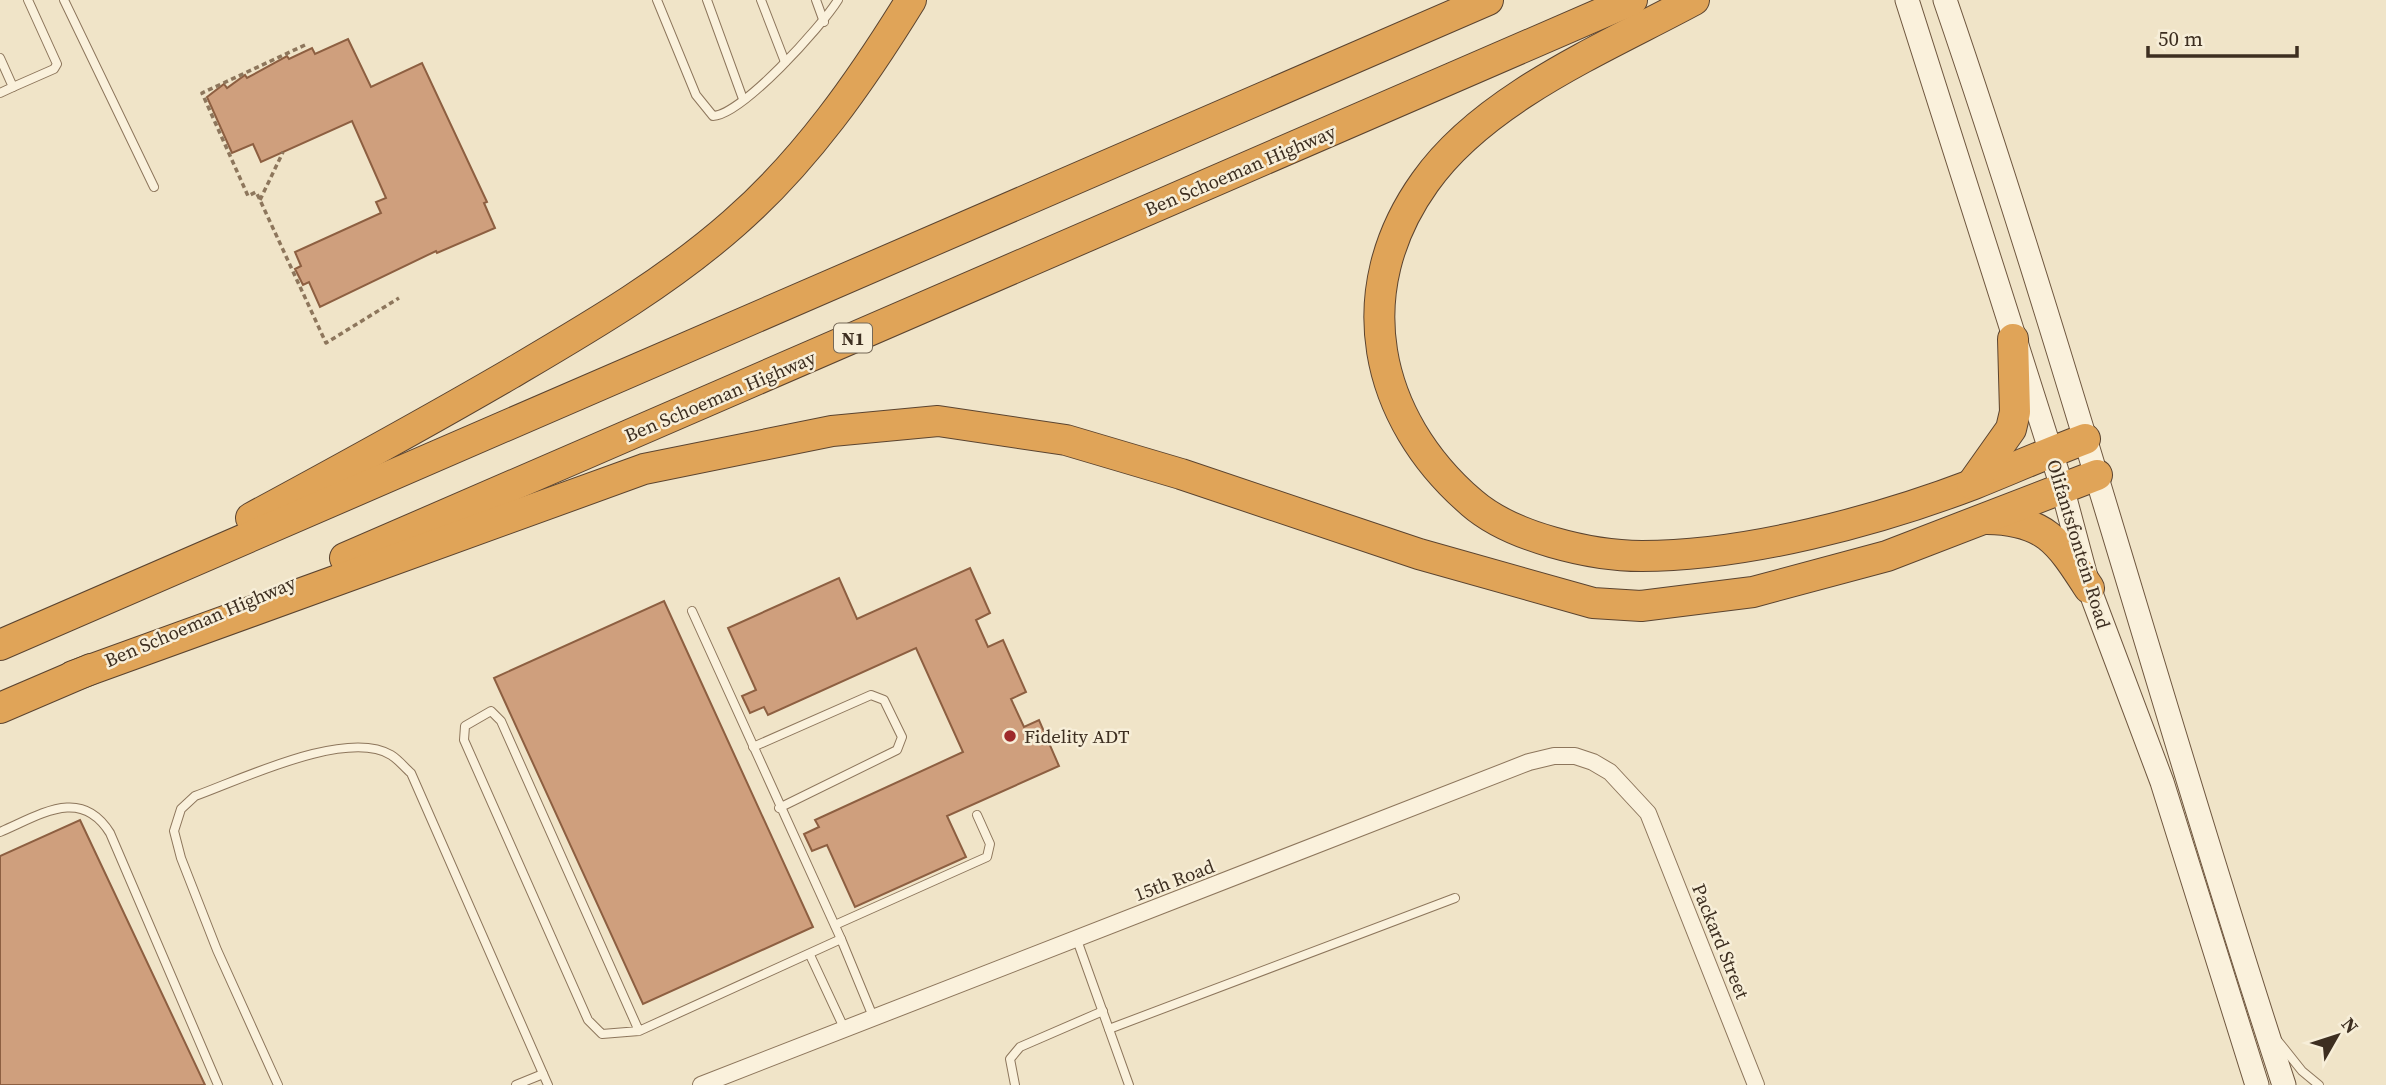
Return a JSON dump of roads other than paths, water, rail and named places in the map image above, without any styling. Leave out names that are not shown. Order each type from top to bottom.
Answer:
[{"type":"highway","points":[[56,622],[397,439],[561,344],[668,276],[735,222],[802,153],[863,77],[911,0]]},
{"type":"highway","points":[[0,645],[1488,0]]},
{"type":"highway","name":"Ben Schoeman Highway","points":[[0,708],[1632,0]]},
{"type":"highway","points":[[1694,0],[1542,82],[1496,113],[1449,152],[1424,182],[1388,253],[1379,293],[1379,333],[1384,368],[1395,402],[1416,440],[1474,505],[1523,532],[1576,549],[1641,556],[1697,553],[1772,541],[1862,520],[1972,484],[2085,439]]},
{"type":"highway","points":[[1972,484],[2011,429],[2015,412],[2013,339]]},
{"type":"highway","points":[[73,676],[644,469],[832,431],[938,421],[1066,440],[1181,474],[1419,554],[1593,603],[1641,606],[1753,592],[1887,556],[2062,486],[2097,475]]},
{"type":"highway","points":[[1982,519],[2012,520],[2043,529],[2074,564],[2089,588]]},
{"type":"main road","name":"Olifantsfontein Road","points":[[1907,0],[2062,486],[2089,588],[2162,782],[2256,1085]]},
{"type":"main road","name":"Olifantsfontein Road","points":[[1945,0],[2029,253],[2205,843],[2284,1085]]},
{"type":"street","name":"15th Road","points":[[701,1085],[1529,762],[1554,756],[1575,756],[1611,772],[1648,813]]},
{"type":"street","name":"Packard Street","points":[[1648,813],[1756,1085]]},
{"type":"lane","points":[[0,93],[54,69],[57,64],[28,0]]},
{"type":"lane","points":[[64,0],[154,187]]},
{"type":"lane","points":[[657,0],[702,106],[713,116],[721,116],[785,62],[824,22],[838,0]]},
{"type":"lane","points":[[708,0],[743,99]]},
{"type":"lane","points":[[761,0],[785,62]]},
{"type":"lane","points":[[816,0],[824,22]]},
{"type":"lane","points":[[0,58],[13,87]]},
{"type":"lane","points":[[692,611],[779,808],[835,925],[874,1019]]},
{"type":"lane","points":[[752,747],[871,695],[884,700],[902,737],[897,750],[779,808]]},
{"type":"lane","points":[[639,1031],[501,721],[491,712],[465,726],[464,740],[589,1020],[602,1034],[639,1031],[841,939]]},
{"type":"lane","points":[[278,1085],[217,950],[181,858],[174,831],[181,809],[195,796],[318,753],[363,747],[390,754],[411,773],[548,1085]]},
{"type":"lane","points":[[0,832],[51,810],[77,806],[98,816],[110,833],[218,1085]]},
{"type":"lane","points":[[835,925],[987,857],[990,844],[976,815]]},
{"type":"lane","points":[[1109,1029],[1455,898]]},
{"type":"lane","points":[[1077,940],[1129,1085]]},
{"type":"lane","points":[[810,955],[845,1030]]},
{"type":"lane","points":[[1014,1085],[1010,1059],[1020,1047],[1102,1011]]},
{"type":"lane","points":[[2262,1019],[2296,1064],[2319,1085]]},
{"type":"lane","points":[[516,1085],[543,1074]]},
{"type":"place","name":"Fidelity ADT","points":[[1010,736]]}]
